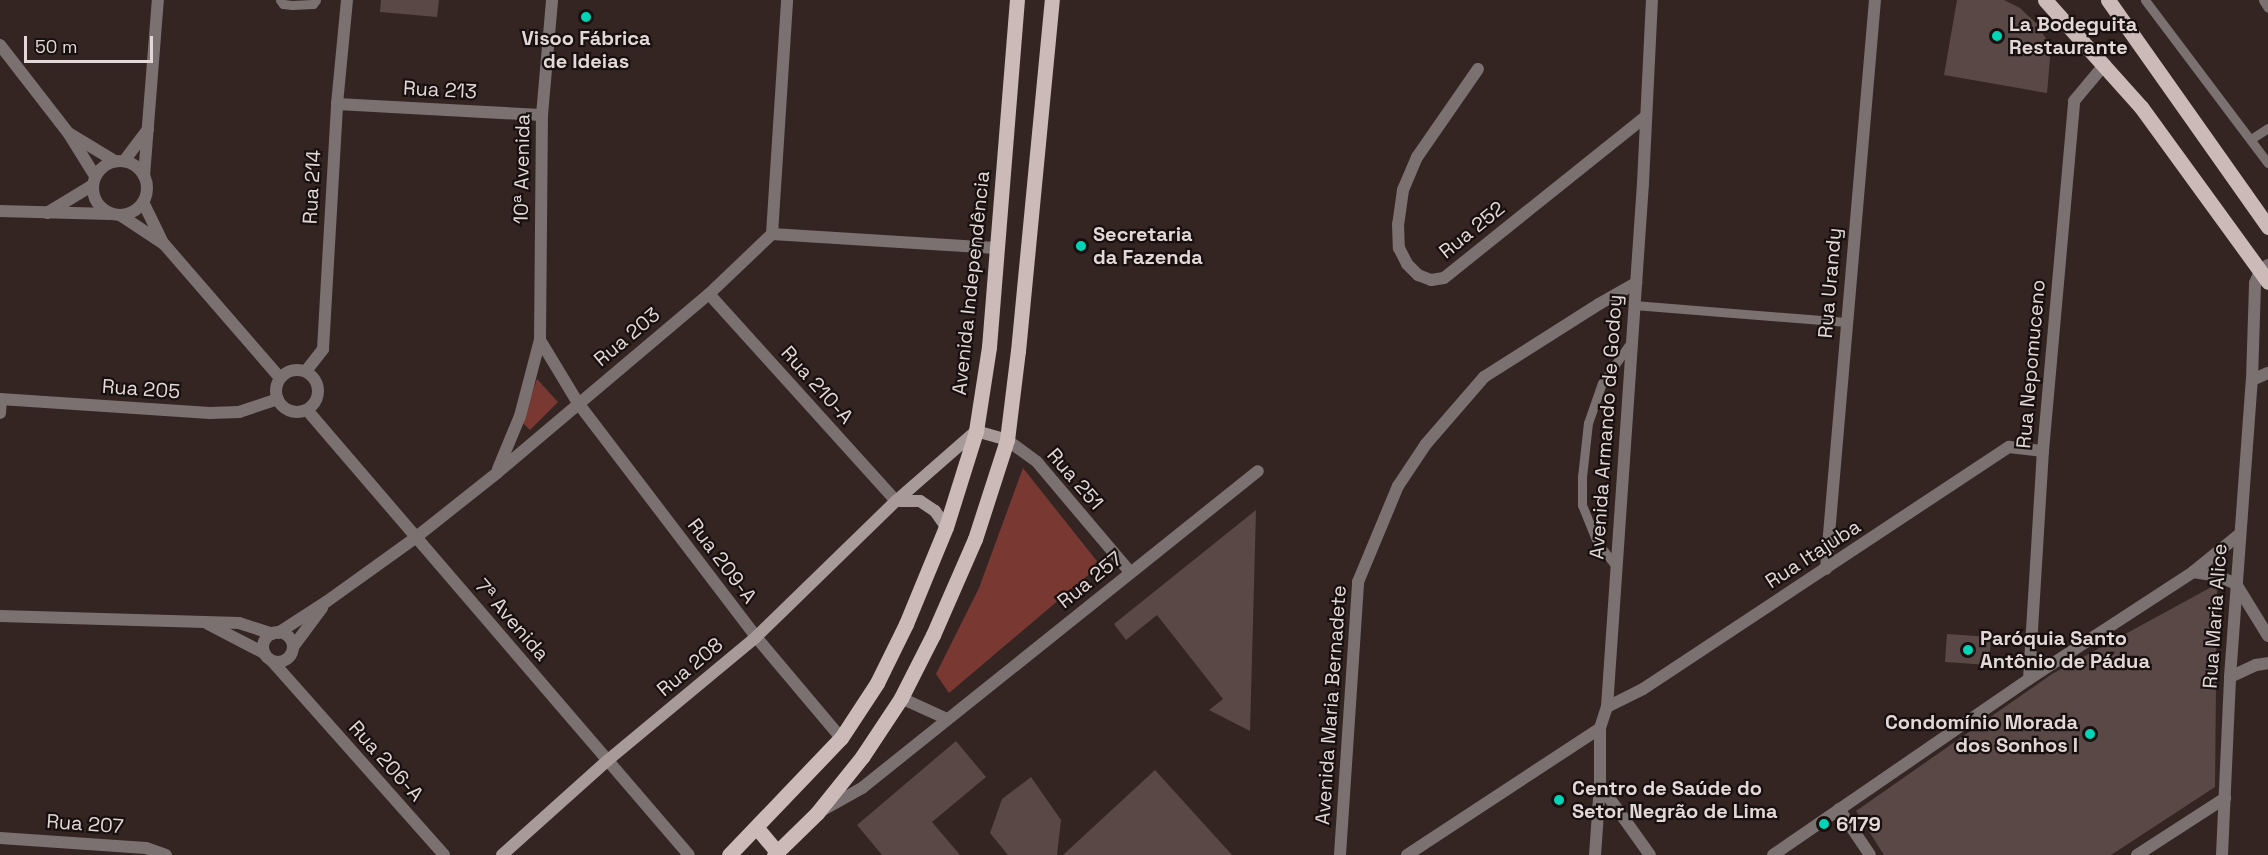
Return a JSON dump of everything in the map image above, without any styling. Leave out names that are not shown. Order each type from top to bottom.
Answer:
[{"type":"main road","name":"Avenida Independência","points":[[729,855],[841,738],[877,683],[906,624],[946,527],[976,431],[989,347],[1017,0]]},
{"type":"main road","points":[[757,828],[776,854],[817,813],[862,757],[901,698],[933,635],[975,539],[1007,440],[1018,351],[1052,0]]},
{"type":"main road","points":[[2045,0],[2105,64],[2141,107],[2265,273]]},
{"type":"main road","points":[[2108,0],[2268,227]]},
{"type":"street","points":[[144,176],[158,0]]},
{"type":"street","name":"Rua 214","points":[[306,371],[323,350],[337,104],[347,0]]},
{"type":"street","name":"10ª Avenida","points":[[496,472],[520,416],[540,340],[542,115],[552,0]]},
{"type":"street","points":[[787,0],[772,234],[996,248]]},
{"type":"street","name":"Avenida Armando de Godoy","points":[[1595,855],[1600,785],[1600,728],[1607,707],[1636,283],[1652,0]]},
{"type":"street","name":"Rua Urandy","points":[[1826,569],[1875,0]]},
{"type":"street","points":[[0,45],[69,134],[94,181],[97,203],[164,244]]},
{"type":"street","name":"Rua Nepomuceno","points":[[2029,679],[2043,451],[2074,101],[2105,64]]},
{"type":"street","name":"Rua 252","points":[[1478,69],[1417,157],[1403,190],[1398,224],[1399,248],[1407,264],[1418,275],[1431,280],[1444,278],[1646,116]]},
{"type":"street","name":"Rua 213","points":[[337,104],[542,115]]},
{"type":"street","points":[[46,214],[94,181],[107,164],[120,161],[148,128]]},
{"type":"street","points":[[0,211],[116,215],[129,214],[143,202],[147,184],[139,169],[69,134]]},
{"type":"street","points":[[143,202],[164,244],[280,378]]},
{"type":"street","name":"Rua 203","points":[[275,633],[326,602],[415,538],[709,294],[772,234]]},
{"type":"street","name":"Rua Maria Alice","points":[[2222,855],[2230,677],[2252,380],[2255,283],[2265,273]]},
{"type":"street","name":"Avenida Maria Bernadete","points":[[1340,855],[1358,582],[1398,486],[1426,444],[1484,377],[1636,283]]},
{"type":"street","name":"Rua 210-A","points":[[709,294],[896,501]]},
{"type":"street","points":[[540,340],[578,403]]},
{"type":"street","points":[[292,370],[306,371],[316,380],[318,387],[316,400],[307,410],[300,412],[287,409],[278,399],[276,392],[280,378],[292,370]]},
{"type":"street","points":[[2252,380],[2268,373]]},
{"type":"street","points":[[0,413],[1,399]]},
{"type":"street","name":"Rua 205","points":[[1,399],[210,413],[239,411],[278,399]]},
{"type":"street","name":"Rua 209-A","points":[[578,403],[756,637],[841,738]]},
{"type":"street","name":"7ª Avenida","points":[[307,410],[689,855]]},
{"type":"street","name":"Rua 251","points":[[976,431],[1007,440],[1036,462],[1130,572]]},
{"type":"street","name":"Rua 208","points":[[502,855],[608,760],[756,637],[896,501],[976,431]]},
{"type":"street","name":"Rua Itajuba","points":[[1607,707],[1642,689],[2009,447],[2043,451]]},
{"type":"street","name":"Rua 257","points":[[817,813],[862,788],[1258,471]]},
{"type":"street","points":[[896,501],[921,501],[935,511],[946,527]]},
{"type":"street","points":[[1773,855],[2029,679],[2193,572],[2240,534]]},
{"type":"street","points":[[2193,572],[2218,576],[2236,584],[2268,636]]},
{"type":"street","name":"Rua 203","points":[[290,652],[326,602]]},
{"type":"street","points":[[0,616],[239,623],[288,637],[299,694]]},
{"type":"street","points":[[205,622],[268,657],[284,661],[290,652]]},
{"type":"street","points":[[268,657],[264,642],[275,633]]},
{"type":"street","name":"Rua 206-A","points":[[268,657],[444,855]]},
{"type":"street","points":[[2230,677],[2256,665],[2268,663]]},
{"type":"street","points":[[901,698],[947,719]]},
{"type":"street","points":[[1407,855],[1600,728]]},
{"type":"street","points":[[1600,785],[1650,855]]},
{"type":"street","points":[[2137,855],[2225,798]]},
{"type":"street","points":[[1839,809],[1870,855]]},
{"type":"street","name":"Rua 207","points":[[0,838],[146,848],[166,855]]},
{"type":"lane","points":[[280,0],[283,4],[292,5],[313,4],[316,0]]},
{"type":"lane","points":[[2263,0],[2268,8]]},
{"type":"lane","points":[[2147,1],[2268,163]]},
{"type":"lane","points":[[2251,139],[2268,128]]},
{"type":"lane","points":[[1634,305],[1846,322]]},
{"type":"lane","points":[[1615,566],[1597,542],[1582,505],[1582,477],[1588,423],[1602,383],[1631,342]]},
{"type":"shaded area","points":[[537,379],[558,402],[530,430],[522,422]]},
{"type":"shaded area","points":[[1023,468],[1100,565],[949,693],[936,674],[979,588]]},
{"type":"building","points":[[381,0],[439,0],[437,17],[380,12]]},
{"type":"building","name":"La Bodeguita Restaurante","points":[[1957,0],[2004,0],[2020,8],[2037,24],[2051,47],[2047,93],[1944,75]]},
{"type":"building","points":[[1256,510],[1250,731],[1209,710],[1223,699],[1157,615],[1126,640],[1114,624]]},
{"type":"building","name":"Condomínio Morada dos Sonhos I","points":[[2217,584],[2215,787],[2111,855],[1884,855],[1856,811],[2052,674]]},
{"type":"building","name":"Paróquia Santo Antônio de Pádua","points":[[1947,634],[1991,637],[1989,665],[1945,662]]},
{"type":"building","points":[[956,741],[986,777],[932,822],[960,855],[882,855],[857,825]]},
{"type":"building","points":[[1155,770],[1232,855],[1063,855]]},
{"type":"building","points":[[1031,777],[1061,820],[1057,855],[1008,855],[990,833],[1002,799]]},
{"type":"place","name":"Visoo Fábrica de Ideias","points":[[586,17]]},
{"type":"place","name":"La Bodeguita Restaurante","points":[[1997,36]]},
{"type":"place","name":"Secretaria da Fazenda","points":[[1081,246]]},
{"type":"place","name":"Paróquia Santo Antônio de Pádua","points":[[1968,650]]},
{"type":"place","name":"Condomínio Morada dos Sonhos I","points":[[2090,734]]},
{"type":"place","name":"Centro de Saúde do Setor Negrão de Lima","points":[[1559,800]]},
{"type":"place","name":"6179","points":[[1824,824]]}]
